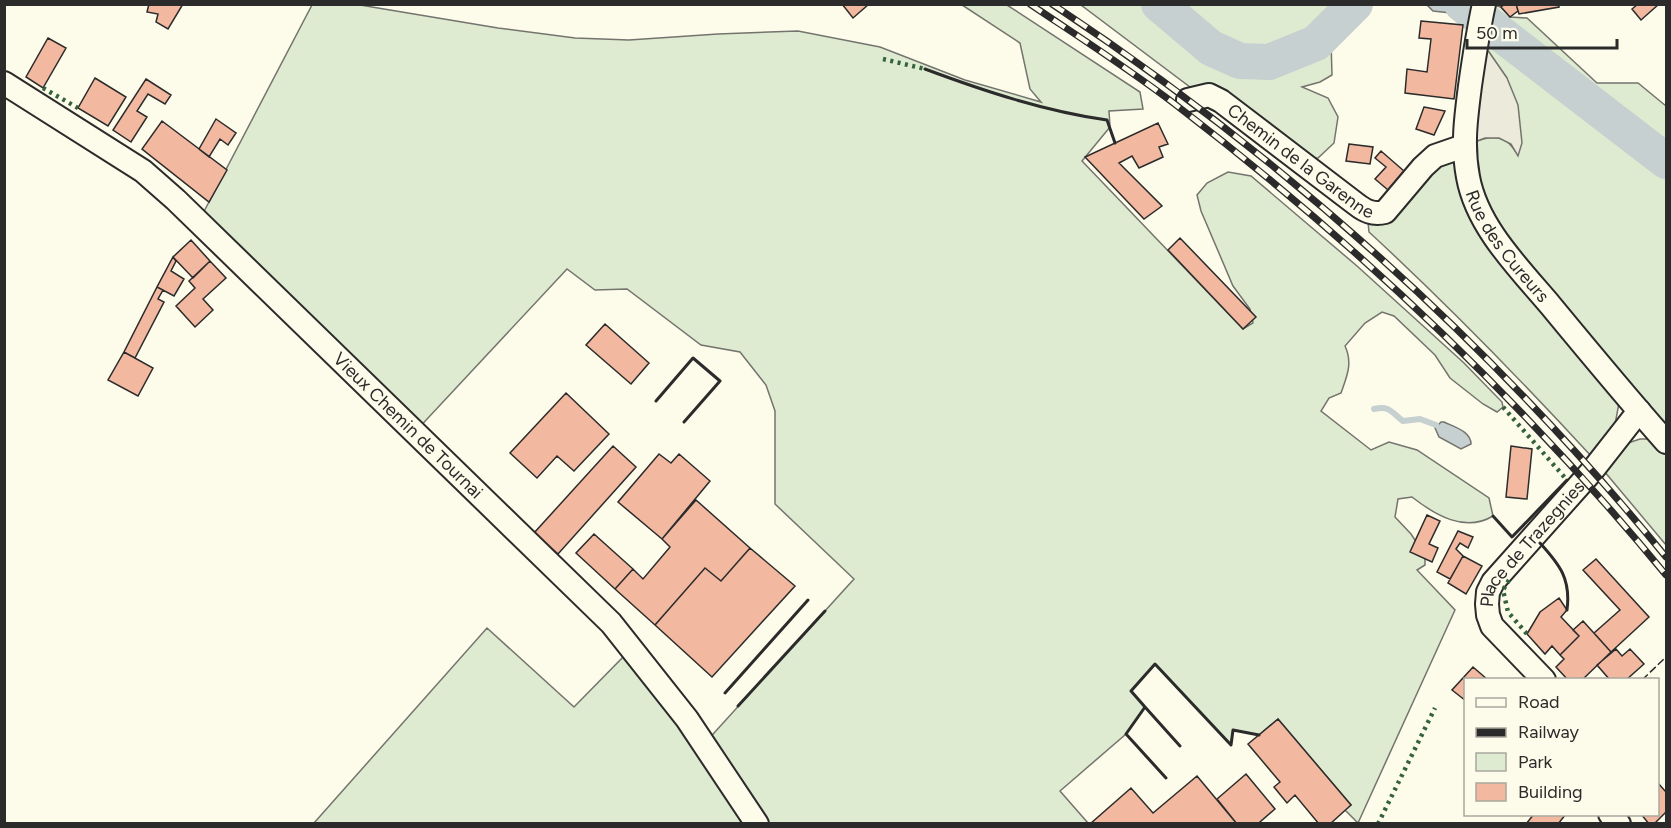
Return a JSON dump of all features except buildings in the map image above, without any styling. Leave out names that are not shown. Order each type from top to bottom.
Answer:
[{"type":"street","name":"Rue des Cureurs","points":[[1484,4],[1477,34],[1465,118],[1464,146],[1471,190],[1486,224],[1519,267],[1666,442]]},
{"type":"street","name":"Vieux Chemin de Tournai","points":[[4,83],[143,171],[176,200],[611,623],[687,719],[757,824]]},
{"type":"street","name":"Chemin de la Garenne","points":[[1188,100],[1209,95],[1221,101],[1367,212],[1378,214],[1385,212],[1435,156],[1464,146]]},
{"type":"street","name":"Place de Trazegnies","points":[[1542,678],[1492,626],[1488,615],[1488,592],[1493,582],[1592,471],[1639,411]]},
{"type":"green space","points":[[312,5],[360,5],[575,38],[629,40],[798,31],[880,47],[965,80],[1041,102],[1030,89],[1020,43],[962,5],[1007,5],[1140,92],[1143,109],[1109,111],[1110,127],[1082,161],[1243,329],[1253,323],[1250,309],[1233,286],[1201,211],[1197,195],[1207,183],[1228,172],[1251,176],[1357,266],[1464,363],[1502,402],[1503,407],[1497,412],[1483,404],[1450,378],[1435,355],[1394,316],[1382,312],[1365,323],[1345,346],[1349,364],[1341,393],[1329,398],[1321,411],[1371,450],[1389,442],[1417,450],[1489,498],[1493,516],[1472,523],[1461,522],[1430,510],[1412,497],[1398,499],[1395,517],[1411,534],[1425,555],[1425,565],[1417,570],[1455,610],[1358,823],[1345,810],[1351,805],[1278,719],[1259,735],[1233,730],[1231,745],[1155,664],[1131,691],[1145,707],[1126,734],[1060,791],[1088,823],[314,823],[487,628],[574,707],[631,649],[704,744],[854,579],[775,504],[775,411],[766,385],[740,352],[701,345],[627,289],[595,290],[567,269],[415,432],[199,221]]},
{"type":"green space","points":[[1081,5],[1344,5],[1322,29],[1331,41],[1332,75],[1320,82],[1302,87],[1328,98],[1338,117],[1334,143],[1318,158],[1299,159],[1208,88],[1190,87]]},
{"type":"green space","points":[[1493,5],[1501,7],[1510,17],[1527,18],[1597,83],[1638,83],[1666,106],[1666,442],[1619,403],[1614,430],[1592,457],[1483,343],[1369,232],[1367,212],[1431,166],[1469,144],[1498,138],[1508,142],[1518,155],[1507,78],[1489,52],[1476,43]]},
{"type":"green space","points":[[1640,439],[1650,439],[1666,448],[1666,545],[1599,465],[1622,445]]},
{"type":"shaded area","points":[[1344,5],[1363,5],[1344,22],[1331,41],[1322,29]]},
{"type":"shaded area","points":[[1427,5],[1484,5],[1479,26],[1460,14],[1433,11]]},
{"type":"shaded area","points":[[1476,43],[1489,52],[1507,78],[1518,105],[1522,143],[1518,156],[1511,144],[1499,138],[1485,138],[1464,146]]},
{"type":"shaded area","points":[[1441,422],[1461,430],[1468,436],[1471,444],[1461,449],[1439,437],[1435,428]]},
{"type":"waterway","points":[[1159,4],[1211,48],[1240,61],[1269,62],[1316,43],[1355,4]]},
{"type":"waterway","points":[[1462,4],[1666,161]]},
{"type":"waterway","points":[[1374,409],[1387,409],[1403,421],[1420,419],[1436,425]]},
{"type":"railway","points":[[1030,4],[1176,105],[1308,212],[1372,268],[1434,326],[1554,447],[1666,575]]},
{"type":"railway","points":[[1052,4],[1137,63],[1220,125],[1380,258],[1529,402],[1599,478],[1666,557]]},
{"type":"hedge","points":[[883,59],[925,69]]},
{"type":"hedge","points":[[43,88],[78,108]]},
{"type":"hedge","points":[[1503,407],[1567,480]]},
{"type":"hedge","points":[[1509,580],[1503,590],[1508,612],[1527,634]]},
{"type":"hedge","points":[[1378,824],[1435,708]]},
{"type":"fence","points":[[1644,678],[1666,657]]},
{"type":"wall","points":[[925,69],[1014,99],[1107,120],[1115,143]]},
{"type":"wall","points":[[656,401],[693,358],[720,381],[684,422]]},
{"type":"wall","points":[[1493,516],[1512,537],[1567,480]]},
{"type":"wall","points":[[1540,543],[1562,573],[1567,590],[1567,610]]},
{"type":"wall","points":[[725,693],[808,600]]},
{"type":"wall","points":[[738,706],[825,611]]},
{"type":"wall","points":[[1145,707],[1131,691],[1155,664],[1231,745],[1233,730],[1259,735]]},
{"type":"wall","points":[[1166,778],[1126,734],[1145,707],[1180,746]]}]
